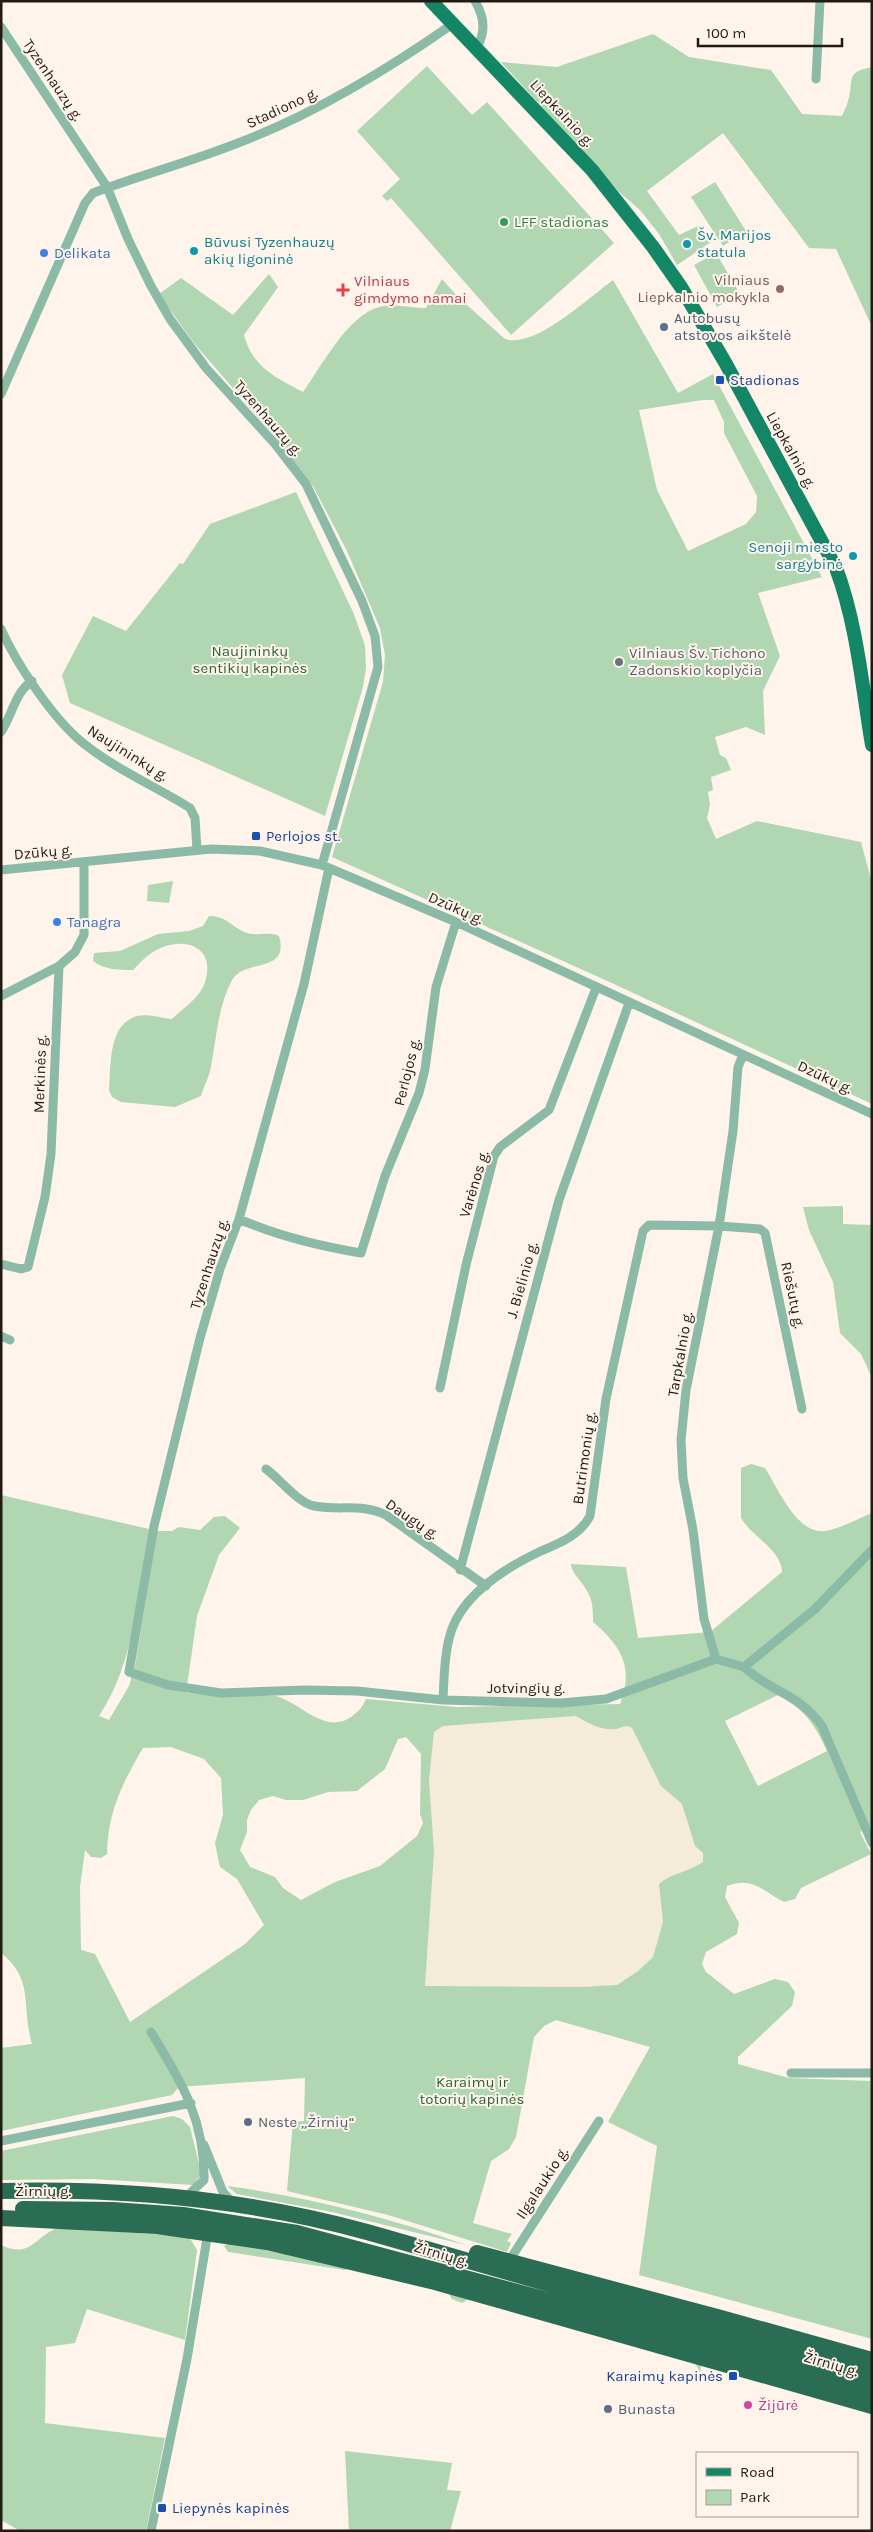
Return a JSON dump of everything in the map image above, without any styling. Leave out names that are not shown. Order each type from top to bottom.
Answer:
[{"type":"highway","name":"Žirnių g.","points":[[1,2191],[111,2191],[186,2197],[292,2214],[367,2232],[872,2376]]},
{"type":"highway","name":"Žirnių g.","points":[[1,2209],[158,2212],[212,2218],[297,2233],[644,2326],[872,2392]]},
{"type":"highway","points":[[1,2218],[138,2224],[208,2232],[303,2250],[435,2282],[872,2406]]},
{"type":"highway","points":[[367,2232],[426,2242],[509,2261],[872,2360]]},
{"type":"main road","name":"Liepkalnio g.","points":[[431,1],[477,47],[592,170],[623,206],[682,287],[836,568],[851,618],[872,745]]},
{"type":"street","points":[[475,1],[482,16],[483,30],[482,38],[477,47]]},
{"type":"street","points":[[816,79],[820,1]]},
{"type":"street","name":"Stadiono g.","points":[[107,187],[231,146],[288,122],[355,87],[454,23]]},
{"type":"street","name":"Tyzenhauzų g.","points":[[1,27],[107,187],[150,286],[170,319],[206,368],[274,444],[306,484],[349,570],[375,636],[378,667],[374,686],[338,803],[304,984],[239,1220],[220,1269],[200,1338],[154,1526],[129,1672]]},
{"type":"street","points":[[1,394],[85,203],[93,192],[107,187]]},
{"type":"street","name":"Naujininkų g.","points":[[1,629],[9,646],[32,681],[55,713],[82,742],[190,808],[195,818],[197,850]]},
{"type":"street","points":[[1,732],[19,695],[26,685],[32,681]]},
{"type":"street","name":"Dzūkų g.","points":[[1,870],[197,850],[260,851],[326,866],[456,922],[872,1114]]},
{"type":"street","points":[[1,996],[59,966],[75,952],[84,935],[84,862]]},
{"type":"street","name":"Perlojos g.","points":[[239,1220],[275,1234],[361,1253],[385,1176],[419,1093],[425,1069],[436,987],[456,922]]},
{"type":"street","name":"Merkinės g.","points":[[1,1264],[21,1268],[28,1267],[44,1197],[51,1154],[59,966]]},
{"type":"street","name":"Varėnos g.","points":[[440,1388],[466,1265],[494,1156],[500,1147],[548,1110],[596,988]]},
{"type":"street","name":"J. Bielinio g.","points":[[460,1570],[558,1200],[629,1003]]},
{"type":"street","name":"Tarpkalnio g.","points":[[716,1659],[704,1619],[695,1545],[683,1478],[681,1440],[686,1390],[718,1226],[733,1131],[738,1067],[743,1055]]},
{"type":"street","name":"Butrimonių g.","points":[[443,1700],[449,1638],[455,1621],[486,1586],[518,1563],[580,1530],[590,1516],[606,1399],[643,1231],[648,1225],[718,1226]]},
{"type":"street","name":"Riešutų g.","points":[[718,1226],[760,1229],[766,1236],[802,1409]]},
{"type":"street","name":"Daugų g.","points":[[266,1469],[303,1501],[314,1506],[375,1509],[386,1515],[460,1570],[486,1586]]},
{"type":"street","points":[[744,1667],[815,1609],[872,1550]]},
{"type":"street","points":[[716,1659],[744,1667],[758,1680],[778,1688],[812,1711],[822,1726],[872,1843]]},
{"type":"street","name":"Jotvingių g.","points":[[129,1672],[168,1685],[204,1692],[357,1691],[443,1700],[561,1703],[606,1700],[716,1659]]},
{"type":"street","points":[[151,2032],[191,2102],[201,2140],[223,2192],[234,2204]]},
{"type":"street","points":[[791,2073],[872,2073]]},
{"type":"street","points":[[1,2141],[191,2102]]},
{"type":"street","name":"Ilgalaukio g.","points":[[509,2261],[599,2121]]},
{"type":"street","points":[[186,2197],[204,2180],[201,2140]]},
{"type":"street","points":[[151,2531],[187,2359],[208,2232]]},
{"type":"shaded area","points":[[576,1716],[590,1725],[615,1729],[623,1726],[632,1728],[661,1786],[682,1803],[695,1846],[703,1853],[703,1862],[692,1870],[666,1878],[659,1884],[663,1922],[653,1957],[638,1971],[617,1985],[581,1987],[425,1986],[434,1852],[429,1780],[434,1732],[443,1726]]},
{"type":"green space","points":[[653,34],[689,57],[771,70],[802,114],[842,116],[848,103],[852,78],[857,72],[872,67],[872,327],[836,249],[809,248],[723,133],[647,191],[679,235],[698,226],[711,242],[677,265],[659,234],[640,210],[618,191],[501,62],[557,67]]},
{"type":"green space","name":"LFF stadionas","points":[[427,66],[472,115],[487,102],[614,243],[511,335],[391,198],[387,201],[382,196],[400,179],[357,131]]},
{"type":"green space","points":[[715,182],[746,231],[723,246],[691,197]]},
{"type":"green space","points":[[716,253],[740,294],[717,307],[694,265]]},
{"type":"green space","points":[[269,274],[278,287],[244,335],[253,356],[259,364],[274,376],[303,392],[336,343],[357,320],[368,312],[384,306],[426,308],[442,279],[458,297],[505,339],[517,340],[531,337],[561,320],[613,280],[678,393],[713,374],[822,577],[758,593],[780,656],[763,691],[765,735],[746,727],[715,737],[720,755],[726,758],[731,770],[711,777],[713,790],[708,792],[710,805],[707,818],[716,839],[757,821],[861,842],[872,883],[872,1104],[614,984],[332,857],[383,682],[385,655],[380,628],[347,551],[313,486],[271,432],[193,342],[159,294],[181,278],[233,315]],"holes":[[[714,400],[724,422],[724,433],[757,496],[756,512],[746,524],[688,551],[657,490],[639,410]]]},
{"type":"green space","name":"Naujininkų sentikių kapinės","points":[[296,492],[354,614],[365,646],[366,668],[363,687],[325,816],[70,703],[62,675],[93,616],[126,631],[180,563],[183,564],[210,524]]},
{"type":"green space","points":[[173,881],[169,903],[147,901],[148,885]]},
{"type":"green space","points":[[209,916],[224,919],[244,932],[279,936],[281,948],[278,956],[272,961],[237,974],[231,982],[220,1013],[211,1067],[201,1096],[175,1107],[121,1102],[112,1097],[109,1090],[112,1050],[119,1031],[124,1023],[137,1016],[147,1015],[172,1019],[200,993],[205,982],[206,959],[201,951],[194,946],[174,944],[153,952],[133,970],[123,970],[107,968],[98,964],[93,961],[94,953],[120,951],[158,934],[189,931],[203,926]]},
{"type":"green space","points":[[843,1206],[843,1224],[872,1225],[872,1378],[861,1354],[840,1333],[833,1282],[809,1230],[803,1207]]},
{"type":"green space","name":"Karaimų ir totorių kapinės","points":[[751,1464],[765,1468],[782,1498],[797,1518],[806,1526],[815,1530],[825,1531],[837,1528],[872,1513],[872,1826],[860,1832],[871,1854],[801,1888],[795,1899],[784,1902],[763,1889],[750,1884],[736,1883],[727,1886],[725,1897],[739,1923],[737,1934],[706,1952],[702,1964],[706,1972],[734,1994],[775,1979],[788,1982],[795,1992],[792,2006],[738,2057],[738,2064],[789,2078],[872,2081],[872,2339],[639,2275],[657,2146],[608,2122],[650,2047],[556,2020],[544,2026],[534,2037],[516,2137],[509,2149],[491,2161],[473,2223],[512,2234],[507,2241],[511,2243],[507,2252],[388,2215],[287,2191],[293,2122],[304,2121],[305,2078],[179,2087],[172,2095],[1,2131],[1,2048],[32,2044],[23,1984],[19,1973],[12,1963],[1,1953],[1,1495],[149,1529],[138,1602],[128,1650],[111,1695],[99,1716],[109,1720],[129,1686],[135,1666],[157,1531],[172,1531],[179,1527],[200,1530],[214,1517],[225,1516],[240,1528],[219,1555],[197,1616],[186,1693],[276,1696],[322,1720],[341,1722],[351,1717],[360,1709],[366,1699],[456,1707],[620,1704],[626,1679],[623,1658],[611,1640],[593,1622],[590,1598],[573,1571],[571,1564],[626,1567],[638,1638],[710,1632],[782,1572],[781,1564],[772,1550],[741,1518],[741,1468]],"holes":[[[778,1695],[795,1706],[808,1718],[827,1751],[758,1786],[725,1721]],[[576,1716],[600,1728],[616,1729],[625,1726],[632,1728],[661,1786],[682,1804],[695,1846],[703,1853],[703,1862],[669,1877],[659,1884],[663,1922],[653,1957],[638,1971],[617,1985],[581,1987],[425,1986],[434,1852],[429,1780],[434,1732],[443,1726]],[[406,1737],[421,1754],[420,1814],[423,1823],[417,1836],[380,1866],[335,1882],[301,1900],[283,1888],[275,1877],[250,1867],[240,1850],[247,1832],[247,1820],[251,1810],[259,1800],[273,1796],[286,1800],[303,1800],[328,1792],[357,1791],[385,1769],[398,1739]],[[171,1747],[204,1759],[221,1778],[223,1815],[215,1843],[220,1867],[237,1879],[264,1925],[245,1944],[130,2022],[95,1954],[81,1950],[80,1887],[85,1850],[91,1857],[101,1858],[107,1854],[113,1811],[123,1786],[143,1748]]]},
{"type":"green space","points":[[173,2116],[182,2119],[190,2127],[200,2168],[200,2176],[193,2185],[93,2179],[1,2180],[1,2151]]},
{"type":"green space","points":[[227,2186],[288,2196],[348,2209],[466,2245],[332,2212],[237,2194]]},
{"type":"green space","points":[[57,2228],[184,2236],[191,2240],[197,2250],[185,2340],[87,2309],[75,2343],[46,2347],[45,2423],[165,2438],[146,2531],[20,2531],[1,2520],[1,2245],[19,2250],[26,2248]]},
{"type":"green space","points":[[230,2242],[418,2283],[702,2363],[700,2372],[694,2361],[469,2299],[462,2303],[452,2299],[448,2293],[349,2268],[345,2270],[228,2252],[224,2246]]},
{"type":"green space","points":[[345,2451],[452,2463],[447,2490],[461,2491],[450,2531],[349,2531]]},
{"type":"place","name":"LFF stadionas","points":[[504,222]]},
{"type":"place","name":"Šv. Marijos statula","points":[[687,244]]},
{"type":"place","name":"Būvusi Tyzenhauzų akių ligoninė","points":[[194,251]]},
{"type":"place","name":"Delikata","points":[[44,253]]},
{"type":"place","name":"Vilniaus Liepkalnio mokykla","points":[[780,289]]},
{"type":"place","name":"Vilniaus gimdymo namai","points":[[343,290]]},
{"type":"place","name":"Autobusų atstovos aikštelė","points":[[664,327]]},
{"type":"place","name":"Stadionas","points":[[720,380]]},
{"type":"place","name":"Senoji miesto sargybinė","points":[[853,556]]},
{"type":"place","name":"Vilniaus Šv. Tichono Zadonskio koplyčia","points":[[619,662]]},
{"type":"place","name":"Perlojos st.","points":[[256,836]]},
{"type":"place","name":"Tanagra","points":[[57,922]]},
{"type":"place","name":"Neste „Žirnių“","points":[[248,2122]]},
{"type":"place","name":"Karaimų kapinės","points":[[733,2376]]},
{"type":"place","name":"Žijūrė","points":[[748,2405]]},
{"type":"place","name":"Bunasta","points":[[608,2409]]},
{"type":"place","name":"Liepynės kapinės","points":[[162,2508]]}]
